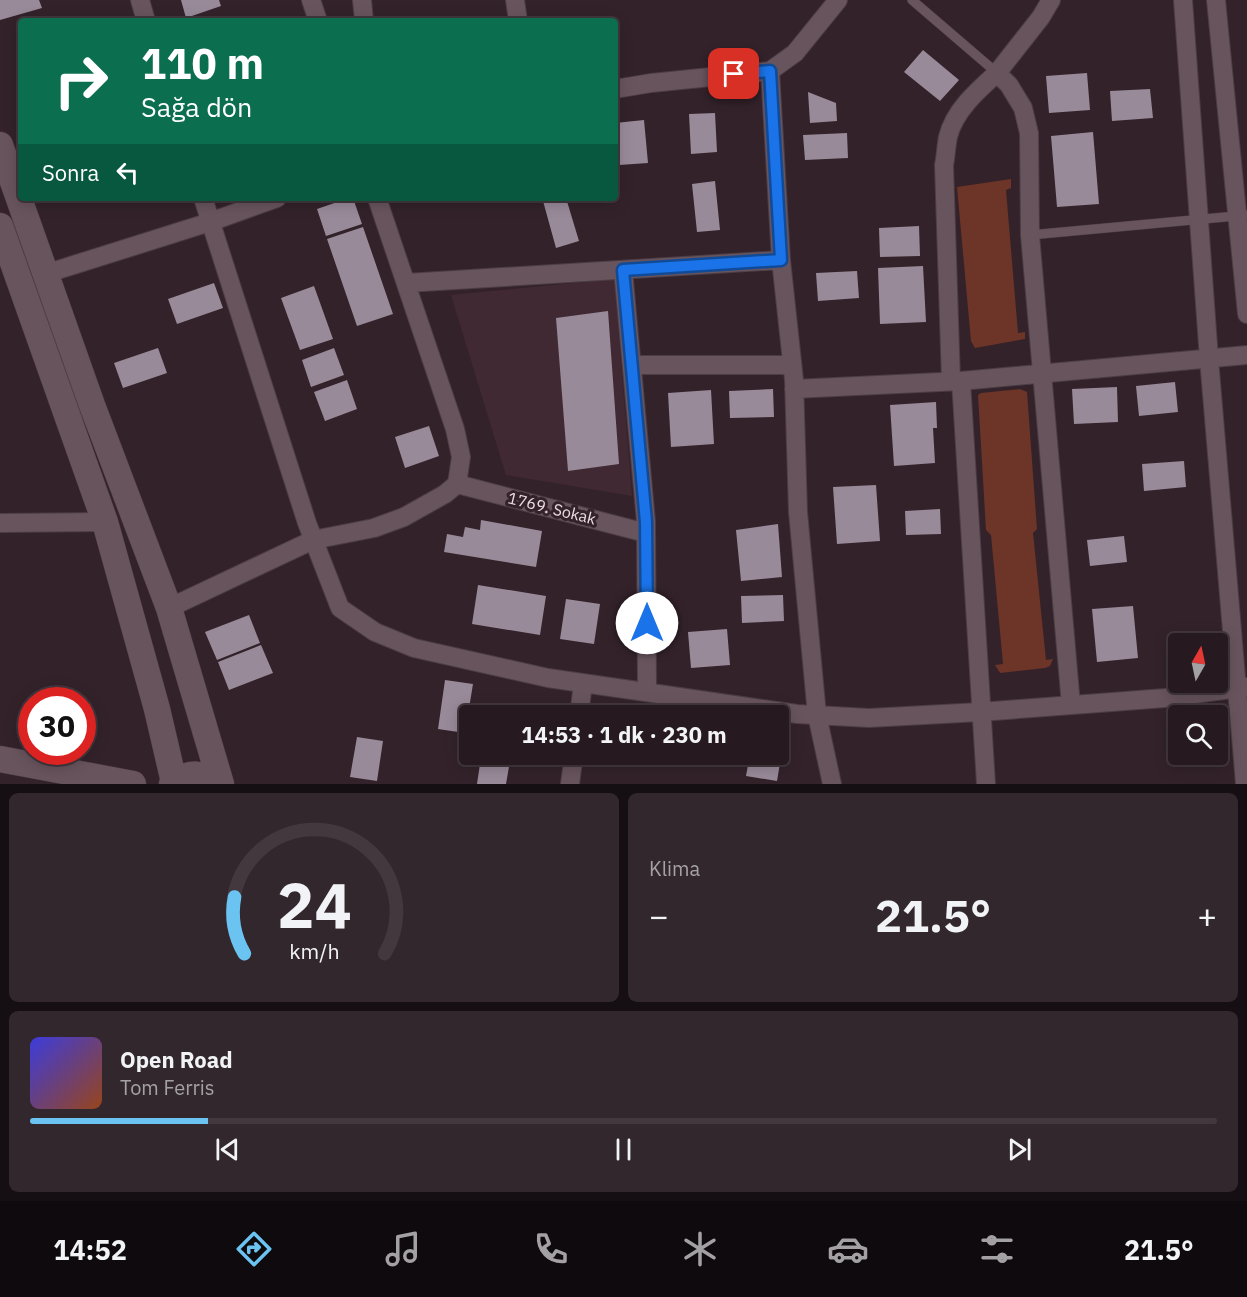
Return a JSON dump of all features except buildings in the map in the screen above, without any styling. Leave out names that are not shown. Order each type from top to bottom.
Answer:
[{"type":"street","points":[[140,0],[145,18]]},
{"type":"street","points":[[311,0],[317,18]]},
{"type":"street","points":[[362,0],[364,18]]},
{"type":"street","points":[[515,0],[518,18]]},
{"type":"street","points":[[618,88],[770,71],[795,53],[838,0]]},
{"type":"street","points":[[986,784],[956,381],[944,165],[948,135],[956,117],[981,87],[997,73],[1051,0]]},
{"type":"street","points":[[1182,0],[1209,358],[1242,687],[1245,784]]},
{"type":"street","points":[[1216,0],[1242,215],[1247,314]]},
{"type":"street","points":[[770,71],[781,260],[794,389],[798,512],[817,715],[832,784]]},
{"type":"street","points":[[997,73],[1017,98],[1027,121],[1030,235],[1071,705]]},
{"type":"street","points":[[0,145],[18,197]]},
{"type":"street","points":[[20,201],[169,608],[221,784]]},
{"type":"street","points":[[204,201],[314,540],[340,608],[375,632],[414,648],[548,678],[797,714],[869,718],[980,712],[1165,698],[1242,687]]},
{"type":"street","points":[[45,274],[269,201]]},
{"type":"street","points":[[169,608],[314,540],[374,528],[404,517],[445,494],[457,484],[461,457],[455,429],[377,201]]},
{"type":"street","points":[[0,226],[105,522],[157,709],[173,783],[189,775],[198,774],[206,775],[221,784]]},
{"type":"street","points":[[406,283],[781,260]]},
{"type":"street","points":[[623,270],[646,532],[647,691]]},
{"type":"street","points":[[794,389],[956,381],[1247,355]]},
{"type":"street","points":[[632,365],[792,365]]},
{"type":"street","name":"1769. Sokak","points":[[457,484],[646,532]]},
{"type":"street","points":[[0,523],[105,522]]},
{"type":"street","points":[[581,705],[584,682]]},
{"type":"street","points":[[0,759],[133,784]]},
{"type":"street","points":[[570,784],[573,765]]},
{"type":"lane","points":[[912,0],[997,73]]},
{"type":"lane","points":[[1030,235],[1242,215]]},
{"type":"shaded area","points":[[1011,179],[1011,188],[1006,190],[1018,333],[1025,332],[1025,339],[975,348],[971,341],[957,187]]},
{"type":"shaded area","points":[[614,279],[632,496],[506,475],[451,295]]},
{"type":"shaded area","points":[[1020,389],[1027,392],[1037,529],[1033,533],[1046,660],[1053,659],[1050,666],[1045,668],[1000,673],[995,665],[1003,664],[991,535],[986,530],[978,395]]},
{"type":"route","points":[[647,623],[646,522],[623,270],[781,260],[770,71],[734,74]]}]
